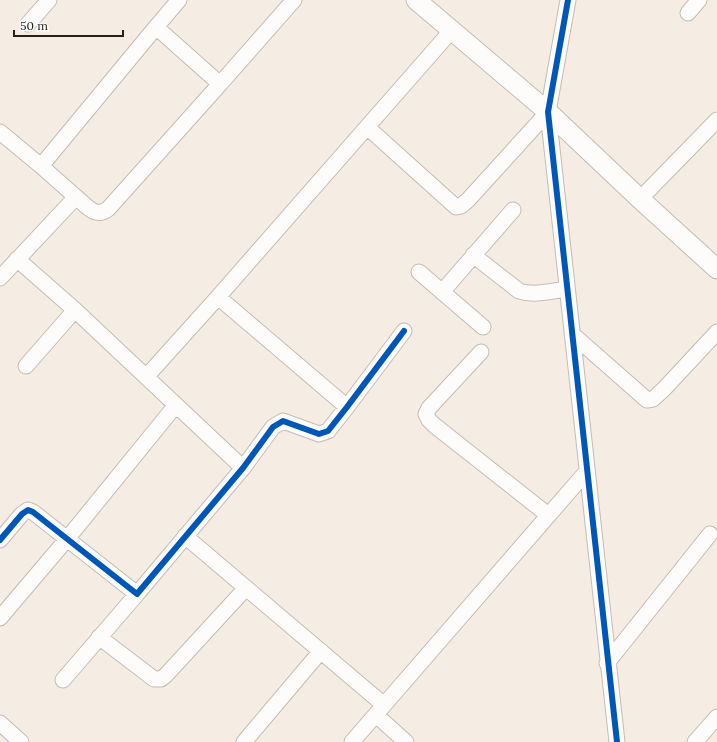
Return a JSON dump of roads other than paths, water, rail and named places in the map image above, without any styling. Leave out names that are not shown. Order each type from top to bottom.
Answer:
[{"type":"street","points":[[28,24],[49,0]]},
{"type":"street","points":[[41,166],[179,0]]},
{"type":"street","points":[[0,132],[95,212],[103,213],[294,0]]},
{"type":"street","points":[[416,0],[548,112],[640,200],[717,269]]},
{"type":"street","points":[[568,0],[548,112],[615,740]]},
{"type":"street","points":[[688,13],[699,0]]},
{"type":"street","points":[[156,27],[220,84]]},
{"type":"street","points":[[146,377],[452,30]]},
{"type":"street","points":[[367,127],[456,208],[468,200],[548,112]]},
{"type":"street","points":[[640,200],[717,120]]},
{"type":"street","points":[[0,278],[76,196]]},
{"type":"street","points":[[442,292],[513,210]]},
{"type":"street","points":[[473,255],[519,292],[534,294],[567,289]]},
{"type":"street","points":[[17,259],[75,310],[243,468]]},
{"type":"street","points":[[419,272],[483,327]]},
{"type":"street","points":[[218,297],[347,408]]},
{"type":"street","points":[[26,366],[75,310]]},
{"type":"street","points":[[63,680],[243,468],[273,427],[283,421],[319,434],[328,431],[347,408],[404,331]]},
{"type":"street","points":[[572,334],[646,400],[653,399],[664,389],[717,332]]},
{"type":"street","points":[[481,352],[429,408],[426,414],[429,420],[548,515]]},
{"type":"street","points":[[0,618],[67,539],[176,405]]},
{"type":"street","points":[[352,742],[587,470]]},
{"type":"street","points":[[0,540],[22,514],[28,510],[33,512],[137,594]]},
{"type":"street","points":[[607,662],[715,534]]},
{"type":"street","points":[[185,536],[321,651],[380,710],[406,742]]},
{"type":"street","points":[[100,637],[154,679],[161,680],[246,588]]},
{"type":"street","points":[[244,742],[321,651]]},
{"type":"street","points":[[695,742],[717,717]]},
{"type":"street","points":[[0,723],[21,742]]}]
